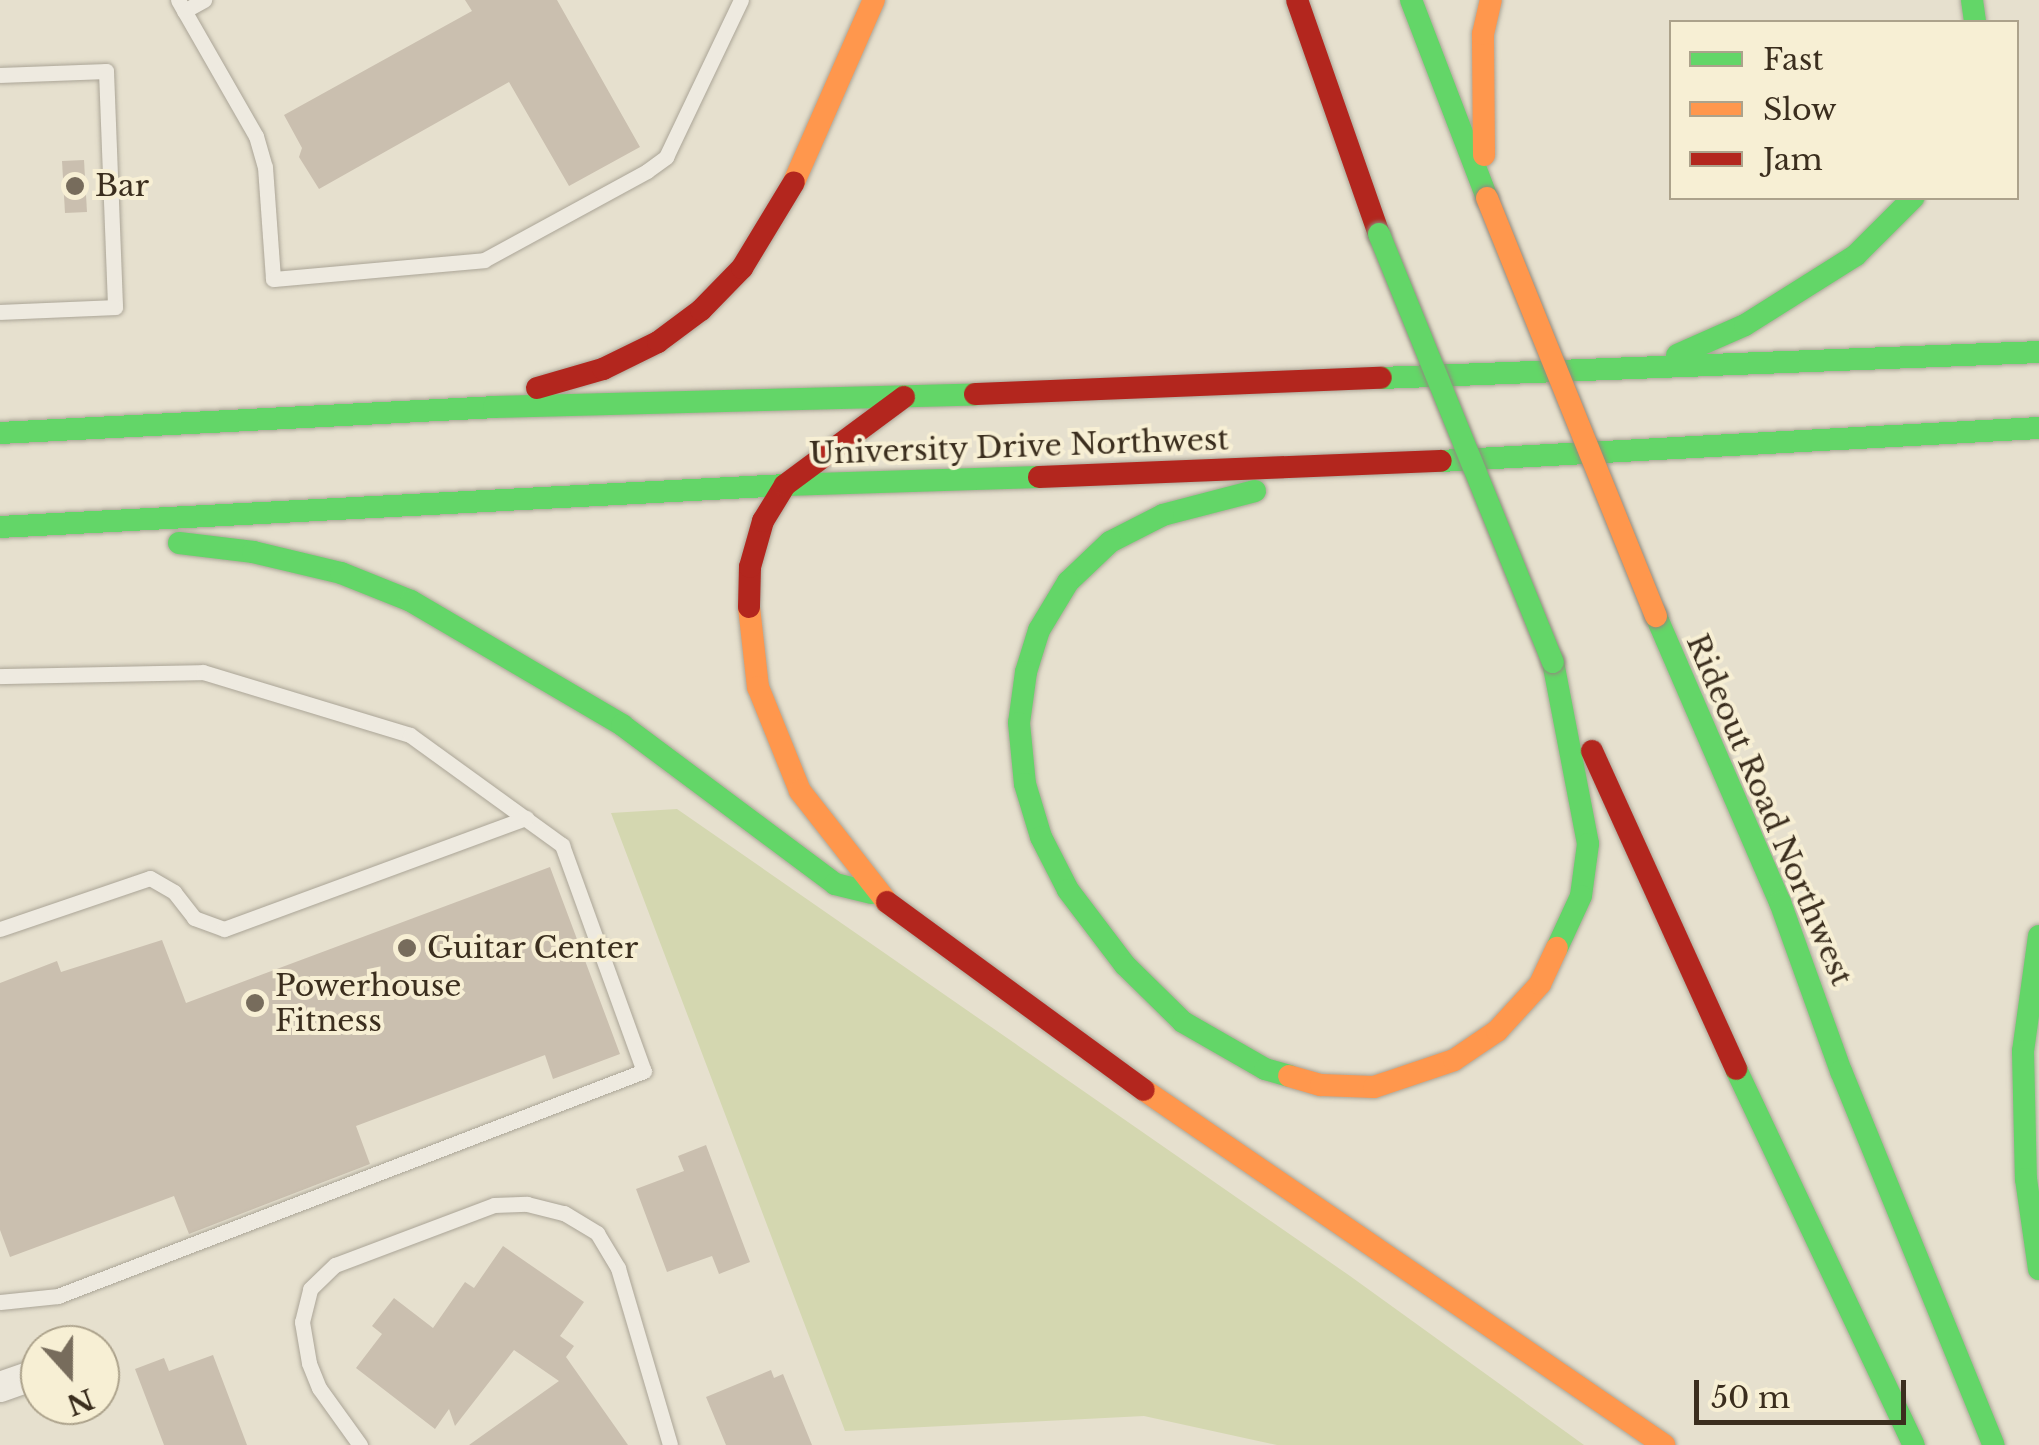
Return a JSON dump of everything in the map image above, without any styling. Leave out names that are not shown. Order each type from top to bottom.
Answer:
[{"type":"highway","points":[[494,407],[542,386],[603,370],[658,342],[701,310],[742,268],[774,221],[810,153],[874,0]]},
{"type":"highway","points":[[1297,0],[1379,234],[1553,662],[1692,977],[1914,1445]]},
{"type":"highway","name":"Rideout Road Northwest","points":[[1411,0],[1656,616],[1780,902],[1842,1071],[1994,1445]]},
{"type":"highway","points":[[1487,198],[1483,51],[1491,0]]},
{"type":"highway","points":[[1652,366],[1745,325],[1802,291],[1856,255],[1911,200]]},
{"type":"highway","name":"University Drive Northwest","points":[[0,433],[494,407],[904,397],[2039,352]]},
{"type":"highway","points":[[904,397],[785,485],[763,522],[750,567],[748,625],[758,688],[800,791],[877,894],[1142,1089],[1664,1445]]},
{"type":"highway","name":"University Drive Northwest","points":[[0,527],[785,485],[1338,467],[2039,428]]},
{"type":"highway","points":[[1338,467],[1163,515],[1110,542],[1068,582],[1039,630],[1026,672],[1021,738],[1025,784],[1041,837],[1068,890],[1124,965],[1183,1022],[1264,1069],[1321,1085],[1374,1086],[1414,1076],[1454,1060],[1498,1031],[1540,984],[1582,896],[1588,844],[1553,662]]},
{"type":"highway","points":[[37,525],[254,552],[340,573],[411,601],[622,725],[835,884],[877,894]]},
{"type":"highway","points":[[2039,936],[2023,1051],[2026,1178],[2039,1269]]},
{"type":"lane","points":[[204,0],[181,6],[256,136],[265,167],[273,279],[484,260],[646,171],[666,157],[741,0]]},
{"type":"lane","points":[[0,75],[106,71],[115,308],[0,312]]},
{"type":"lane","points":[[0,676],[204,672],[247,682],[410,736],[562,845],[644,1072],[58,1296],[0,1302]]},
{"type":"lane","points":[[0,929],[150,878],[174,892],[194,918],[224,930],[526,818]]},
{"type":"lane","points":[[360,1445],[319,1388],[309,1362],[302,1322],[310,1289],[335,1265],[494,1204],[528,1204],[564,1213],[597,1234],[618,1268],[670,1445]]},
{"type":"green space","points":[[677,809],[1350,1276],[1584,1445],[1277,1445],[1144,1416],[845,1431],[611,813]]},
{"type":"building","points":[[465,0],[557,0],[640,147],[569,186],[509,82],[319,189],[299,157],[302,148],[284,115],[472,11]]},
{"type":"building","name":"Bar","points":[[84,160],[87,212],[65,213],[62,161]]},
{"type":"building","points":[[550,867],[620,1054],[553,1079],[545,1055],[356,1126],[370,1164],[189,1234],[174,1196],[10,1257],[0,1230],[0,983],[57,961],[61,972],[162,940],[186,1003]]},
{"type":"building","points":[[706,1145],[750,1262],[719,1274],[712,1256],[667,1272],[636,1189],[684,1171],[678,1156]]},
{"type":"building","points":[[503,1246],[584,1302],[560,1336],[574,1346],[566,1357],[628,1445],[469,1445],[559,1381],[514,1350],[455,1426],[449,1409],[435,1429],[356,1368],[382,1334],[372,1326],[394,1298],[433,1328],[465,1282],[474,1288]]},
{"type":"building","points":[[213,1355],[247,1445],[164,1445],[135,1369],[164,1358],[169,1371]]},
{"type":"building","points":[[771,1370],[774,1378],[783,1374],[812,1445],[726,1445],[706,1397]]},
{"type":"traffic: fast","points":[[1411,0],[1487,198]]},
{"type":"traffic: fast","points":[[1972,0],[1975,20]]},
{"type":"traffic: fast","points":[[1677,355],[1745,325],[1856,255],[1911,200]]},
{"type":"traffic: fast","points":[[1379,234],[1553,662]]},
{"type":"traffic: fast","points":[[1381,378],[2039,352]]},
{"type":"traffic: fast","points":[[0,433],[494,407],[975,394]]},
{"type":"traffic: fast","points":[[1441,461],[2039,428]]},
{"type":"traffic: fast","points":[[0,527],[785,485],[1039,477]]},
{"type":"traffic: fast","points":[[1255,491],[1163,515],[1110,542],[1068,582],[1039,630],[1026,672],[1019,723],[1025,784],[1041,837],[1068,890],[1125,965],[1183,1022],[1265,1069],[1289,1076]]},
{"type":"traffic: fast","points":[[179,543],[253,552],[341,573],[411,601],[622,725],[835,884],[871,893]]},
{"type":"traffic: fast","points":[[1656,616],[1780,902],[1841,1071],[1994,1445]]},
{"type":"traffic: fast","points":[[1553,662],[1588,844],[1581,896],[1557,948]]},
{"type":"traffic: fast","points":[[2039,936],[2023,1051],[2026,1179],[2039,1269]]},
{"type":"traffic: fast","points":[[1736,1069],[1914,1445]]},
{"type":"traffic: slow","points":[[794,182],[874,0]]},
{"type":"traffic: slow","points":[[1484,155],[1483,34],[1491,0]]},
{"type":"traffic: slow","points":[[1487,198],[1656,616]]},
{"type":"traffic: slow","points":[[749,607],[758,687],[800,791],[887,902]]},
{"type":"traffic: slow","points":[[1289,1076],[1321,1085],[1374,1087],[1454,1060],[1497,1031],[1540,984],[1557,948]]},
{"type":"traffic: slow","points":[[1144,1090],[1664,1445]]},
{"type":"traffic: jam","points":[[1297,0],[1379,234]]},
{"type":"traffic: jam","points":[[537,388],[603,369],[658,342],[701,310],[742,268],[794,182]]},
{"type":"traffic: jam","points":[[975,394],[1381,378]]},
{"type":"traffic: jam","points":[[749,607],[750,567],[763,521],[785,485],[904,397]]},
{"type":"traffic: jam","points":[[1039,477],[1441,461]]},
{"type":"traffic: jam","points":[[1592,751],[1736,1069]]},
{"type":"traffic: jam","points":[[887,902],[1144,1090]]},
{"type":"place","name":"Bar","points":[[75,186]]},
{"type":"place","name":"Guitar Center","points":[[407,948]]},
{"type":"place","name":"Powerhouse Fitness","points":[[255,1003]]}]
